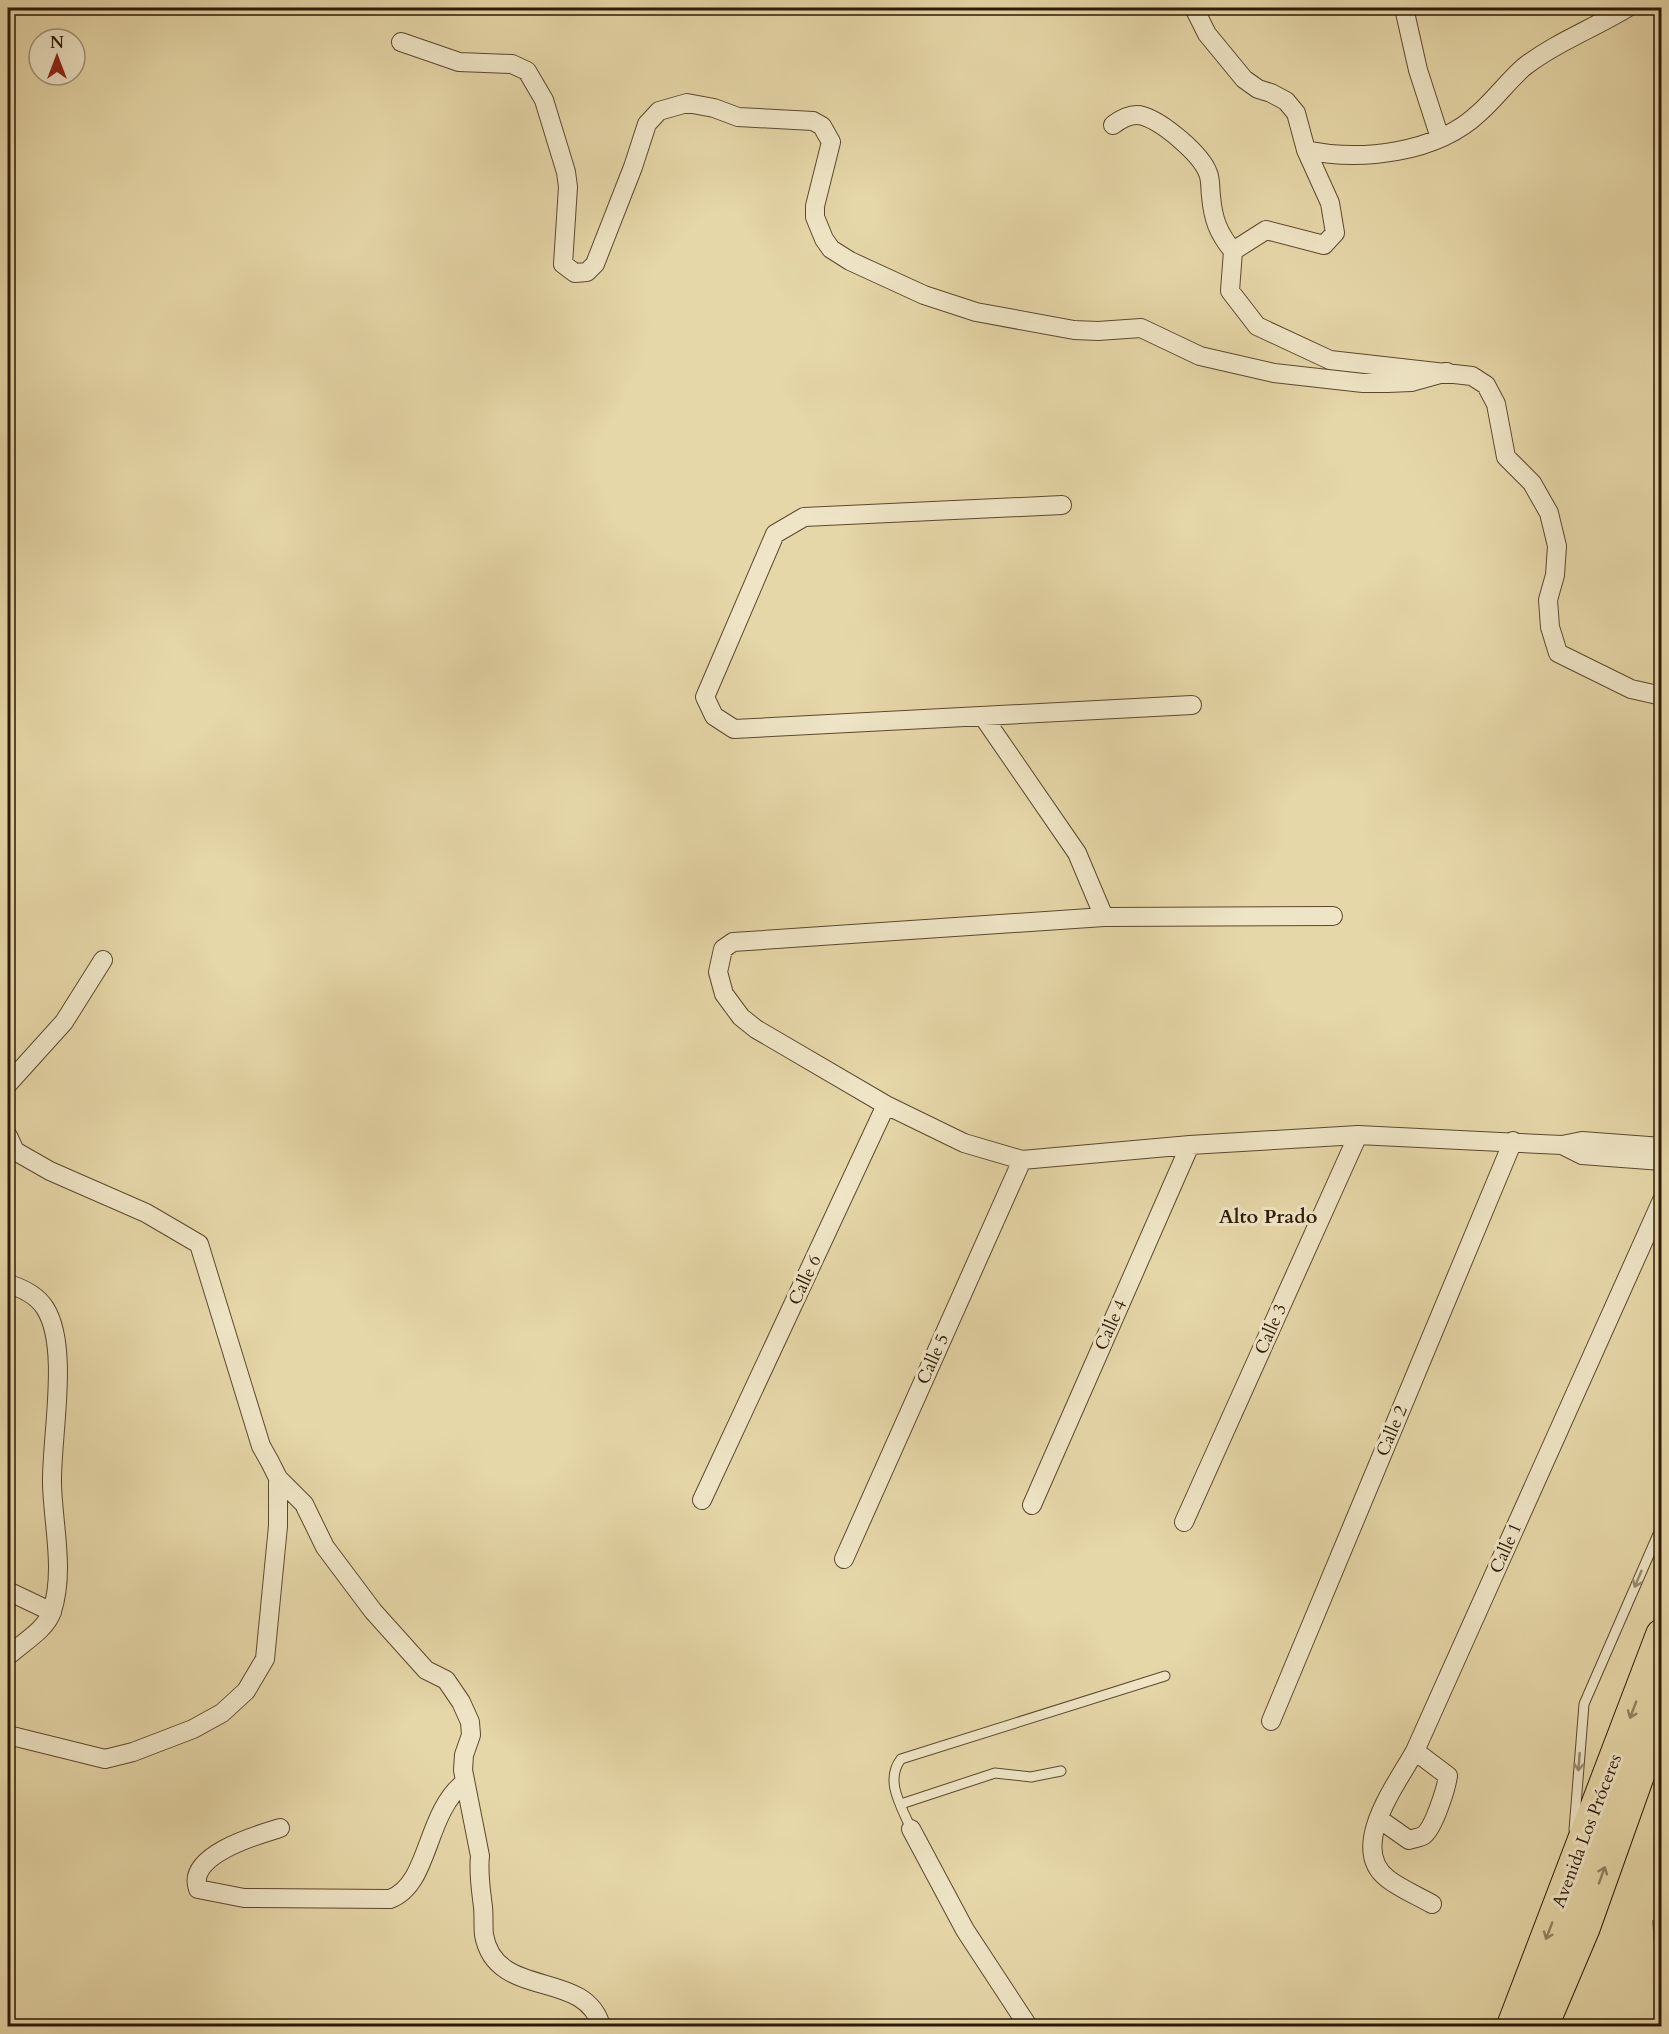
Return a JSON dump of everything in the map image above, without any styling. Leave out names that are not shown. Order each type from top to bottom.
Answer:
[{"type":"highway","name":"Avenida Los Próceres","points":[[1513,2026],[1662,1635]]},
{"type":"highway","name":"Avenida Los Próceres","points":[[1542,2026],[1584,1927],[1662,1708]]},
{"type":"street","points":[[1194,8],[1208,34],[1244,80],[1292,107],[1296,112],[1306,150],[1330,203],[1335,233],[1324,245],[1266,230],[1233,251]]},
{"type":"street","points":[[1404,8],[1418,70],[1440,138]]},
{"type":"street","points":[[1306,150],[1368,154],[1395,151],[1440,138],[1479,114],[1524,68],[1628,8]]},
{"type":"street","points":[[401,42],[459,62],[512,64],[527,71],[544,100],[566,172],[568,187],[566,243],[562,260],[565,267],[575,273],[587,272],[595,264],[633,167],[647,124],[659,111],[687,103],[697,104],[738,117],[813,121],[822,126],[831,142],[815,217],[824,239],[831,249],[850,261],[924,295],[976,312],[1074,330],[1098,332],[1141,328],[1200,356],[1274,373],[1363,383],[1388,383],[1411,382],[1447,372]]},
{"type":"street","points":[[1113,125],[1123,118],[1142,116],[1167,129],[1194,154],[1208,173],[1212,213],[1219,234],[1233,251],[1230,291],[1257,326],[1330,360],[1472,376],[1486,385],[1496,404],[1506,458],[1532,483],[1549,513],[1557,546],[1549,609],[1550,627],[1558,653],[1631,689],[1662,696]]},
{"type":"street","points":[[1062,505],[804,517],[775,534],[705,697],[714,717],[734,729],[984,718],[1192,705]]},
{"type":"street","points":[[984,718],[1077,853],[1104,917]]},
{"type":"street","points":[[1333,916],[1104,917],[746,940],[734,942],[723,949],[718,972],[730,1006],[741,1017],[886,1105],[964,1143],[1022,1160],[1190,1145],[1358,1135],[1562,1145],[1582,1141],[1662,1147]]},
{"type":"street","points":[[8,1084],[64,1022],[104,960]]},
{"type":"street","name":"Calle 6","points":[[702,1500],[886,1105]]},
{"type":"street","name":"Calle 3","points":[[1184,1522],[1358,1135]]},
{"type":"street","points":[[8,1136],[15,1150],[50,1171],[146,1213],[199,1244],[261,1446],[278,1478],[304,1504],[325,1547],[374,1611],[426,1670],[446,1680],[470,1722],[471,1735],[463,1762],[465,1782],[480,1856],[484,1935],[494,1955],[512,1974],[536,1984],[575,1993],[589,2004],[601,2026]]},
{"type":"street","name":"Calle 2","points":[[1271,1721],[1513,1141]]},
{"type":"street","name":"Calle 4","points":[[1032,1505],[1190,1145]]},
{"type":"street","points":[[1562,1145],[1582,1155],[1662,1161]]},
{"type":"street","name":"Calle 5","points":[[844,1559],[1022,1160]]},
{"type":"street","name":"Calle 1","points":[[1432,1904],[1388,1879],[1378,1870],[1371,1853],[1371,1838],[1378,1819],[1414,1751],[1662,1200]]},
{"type":"street","points":[[8,1284],[28,1290],[45,1308],[56,1335],[57,1370],[52,1483],[58,1576],[52,1612],[46,1624],[8,1656]]},
{"type":"street","points":[[8,1735],[105,1760],[193,1729],[222,1713],[246,1691],[264,1659],[278,1526],[278,1478]]},
{"type":"street","points":[[8,1591],[52,1612]]},
{"type":"street","points":[[1378,1819],[1410,1840],[1422,1836],[1428,1830],[1446,1788],[1448,1776],[1414,1751]]},
{"type":"street","points":[[280,1828],[234,1845],[210,1858],[199,1872],[198,1889],[244,1898],[390,1899],[399,1896],[408,1890],[418,1873],[433,1827],[457,1789],[465,1782]]},
{"type":"street","points":[[911,1829],[965,1930],[1028,2026]]},
{"type":"lane","points":[[1570,1877],[1584,1704],[1662,1525]]},
{"type":"lane","points":[[911,1829],[892,1775],[901,1759],[926,1749],[1165,1676]]},
{"type":"lane","points":[[901,1804],[995,1773],[1031,1777],[1061,1771]]},
{"type":"shaded area","points":[[1653,1921],[1661,1921],[1661,1992],[1658,1990]]},
{"type":"district","name":"Alto Prado","points":[[1268,1216]]}]
